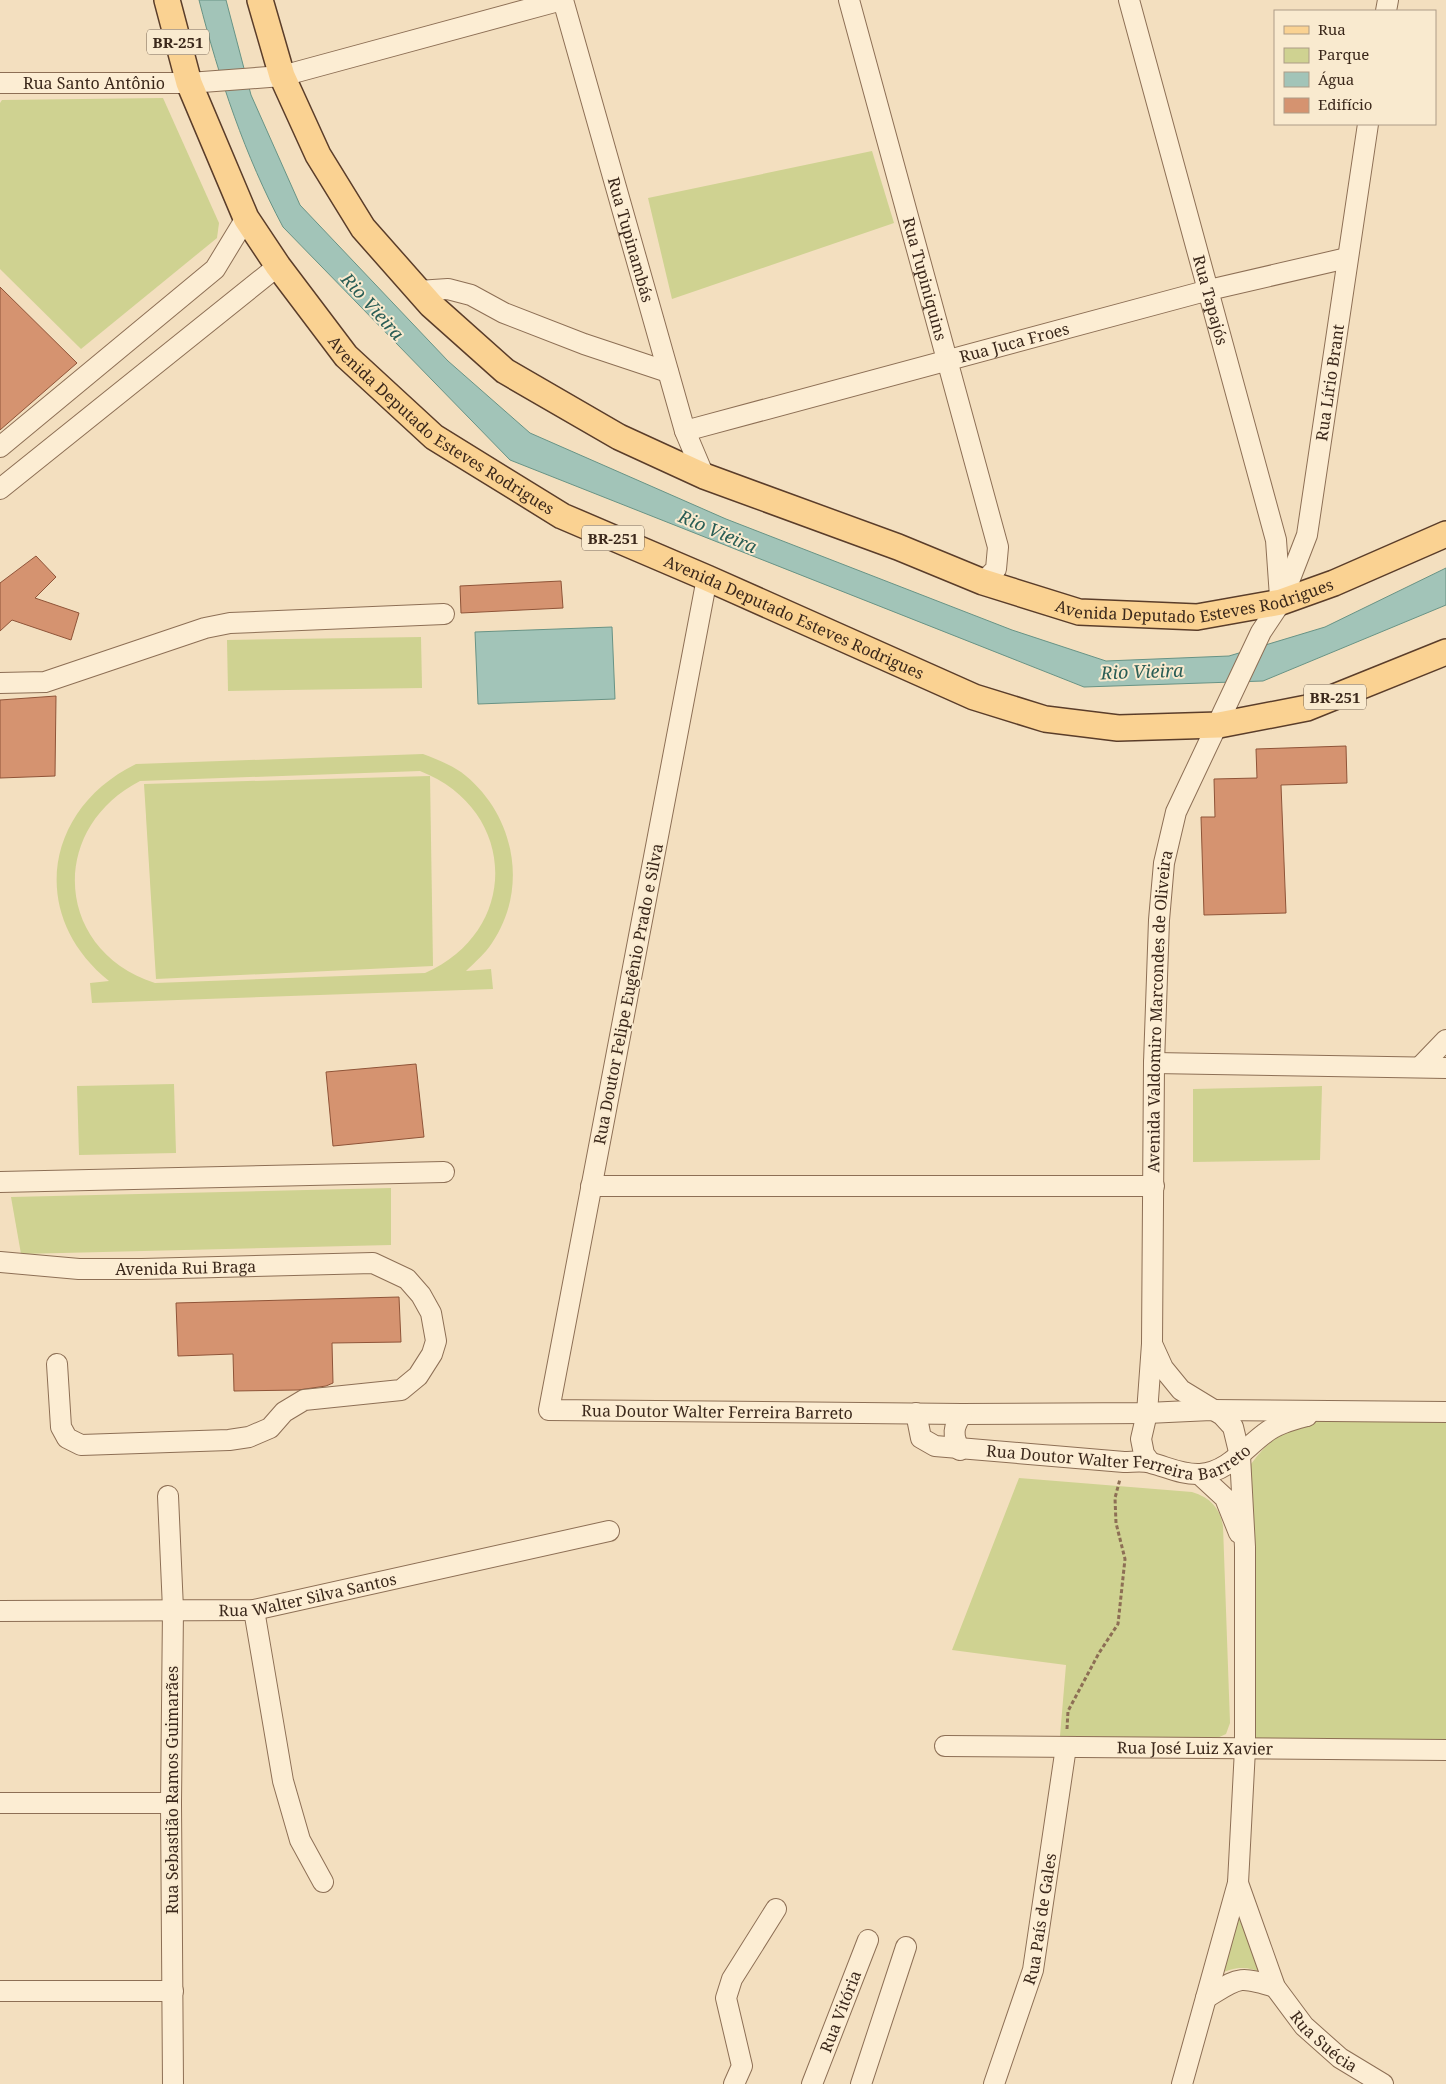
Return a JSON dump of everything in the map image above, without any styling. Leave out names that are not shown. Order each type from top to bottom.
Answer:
[{"type":"main road","name":"Avenida Deputado Esteves Rodrigues","points":[[167,0],[200,82],[246,218],[278,266],[346,356],[434,437],[562,516],[707,578],[974,697],[1045,719],[1118,728],[1219,726],[1307,708],[1446,652]]},
{"type":"main road","name":"Avenida Deputado Esteves Rodrigues","points":[[260,0],[270,78],[363,228],[418,291],[505,371],[619,437],[704,476],[898,547],[982,582],[1079,612],[1197,616],[1281,602],[1334,583],[1446,534]]},
{"type":"street","name":"Rua Santo Antônio","points":[[0,83],[200,82],[270,78],[563,0]]},
{"type":"street","name":"Rua Tupinambás","points":[[563,0],[684,431],[704,476]]},
{"type":"street","name":"Rua Tupiniquins","points":[[849,0],[998,547],[996,570],[982,582]]},
{"type":"street","name":"Rua Tapajós","points":[[1129,0],[1276,540],[1281,602]]},
{"type":"street","name":"Rua Lírio Brant","points":[[1232,694],[1261,632],[1281,602],[1306,535],[1368,125]]},
{"type":"street","points":[[0,447],[215,269],[246,218]]},
{"type":"street","name":"Rua Juca Froes","points":[[684,431],[1209,290],[1347,258]]},
{"type":"street","points":[[0,488],[81,421],[278,266]]},
{"type":"street","points":[[418,291],[448,289],[471,295],[504,313],[584,344],[668,372]]},
{"type":"street","points":[[61,398],[81,421]]},
{"type":"street","name":"Rua Doutor Felipe Eugênio Prado e Silva","points":[[549,1410],[707,578]]},
{"type":"street","points":[[0,683],[45,682],[205,628],[230,622],[444,614]]},
{"type":"street","name":"Avenida Valdomiro Marcondes de Oliveira","points":[[1147,1413],[1152,1344],[1154,1063],[1159,920],[1164,863],[1176,812],[1219,726],[1232,694]]},
{"type":"street","points":[[1420,1067],[1446,1040]]},
{"type":"street","points":[[1154,1063],[1446,1068]]},
{"type":"street","points":[[0,1182],[444,1172]]},
{"type":"street","points":[[591,1186],[1154,1186]]},
{"type":"street","name":"Avenida Rui Braga","points":[[0,1262],[79,1269],[373,1264],[407,1279],[421,1295],[431,1313],[436,1341],[432,1354],[418,1376],[401,1390],[304,1400],[284,1412],[270,1428],[249,1437],[136,1444],[81,1444],[67,1438],[62,1427],[57,1364]]},
{"type":"street","name":"Avenida Valdomiro Marcondes de Oliveira","points":[[1152,1344],[1163,1368],[1180,1390],[1222,1415],[1233,1427],[1240,1456],[1246,1547],[1245,1749],[1238,1883],[1182,2084]]},
{"type":"street","name":"Rua Doutor Walter Ferreira Barreto","points":[[549,1410],[962,1414],[1147,1413],[1211,1410],[1446,1412]]},
{"type":"street","name":"Rua Doutor Walter Ferreira Barreto","points":[[916,1413],[921,1438],[935,1446],[960,1450],[1124,1462],[1150,1462],[1170,1470],[1199,1474],[1224,1466],[1240,1456],[1265,1433],[1290,1420],[1332,1411]]},
{"type":"street","points":[[1147,1413],[1141,1439],[1144,1454],[1150,1462]]},
{"type":"street","points":[[960,1450],[953,1434],[954,1425],[962,1414]]},
{"type":"street","name":"Avenida Valdomiro Marcondes de Oliveira","points":[[1199,1474],[1225,1498],[1246,1547]]},
{"type":"street","name":"Rua Sebastião Ramos Guimarães","points":[[168,1496],[173,1609],[171,1803],[173,2084]]},
{"type":"street","name":"Rua Walter Silva Santos","points":[[0,1611],[254,1610],[609,1531]]},
{"type":"street","points":[[254,1610],[283,1781],[300,1840],[323,1882]]},
{"type":"street","name":"Rua José Luiz Xavier","points":[[945,1746],[1446,1750]]},
{"type":"street","name":"Rua País de Gales","points":[[994,2084],[1033,1970],[1066,1747]]},
{"type":"street","points":[[0,1803],[171,1803]]},
{"type":"street","name":"Rua Suécia","points":[[1238,1883],[1275,1987],[1304,2026],[1333,2051],[1384,2084]]},
{"type":"street","points":[[734,2084],[742,2066],[726,1998],[732,1979],[776,1909]]},
{"type":"street","name":"Rua Vitória","points":[[812,2084],[868,1940]]},
{"type":"street","points":[[860,2084],[906,1947]]},
{"type":"street","points":[[1206,1998],[1234,1981],[1247,1978],[1275,1987]]},
{"type":"street","points":[[0,1991],[172,1991]]},
{"type":"path","points":[[1066,1747],[1068,1711],[1099,1653],[1118,1624],[1125,1560],[1116,1523],[1115,1498],[1124,1462]]},
{"type":"green space","points":[[163,98],[219,223],[217,238],[81,349],[0,269],[0,103],[2,100]]},
{"type":"green space","points":[[872,151],[894,223],[672,299],[648,198]]},
{"type":"green space","points":[[421,637],[422,688],[228,691],[227,640]]},
{"type":"green space","points":[[423,754],[461,772],[479,789],[494,808],[504,829],[511,852],[513,875],[511,898],[504,921],[489,947],[466,971],[491,969],[493,989],[92,1003],[90,983],[109,981],[83,955],[66,926],[58,896],[58,865],[66,835],[82,808],[105,784],[136,764]],"holes":[[[420,771],[452,789],[476,813],[490,841],[495,870],[491,901],[478,929],[456,954],[425,973],[155,983],[122,967],[97,945],[82,918],[75,888],[78,858],[89,828],[110,802],[140,781]]]},
{"type":"green space","points":[[430,776],[433,966],[156,979],[144,784]]},
{"type":"green space","points":[[174,1084],[176,1153],[79,1155],[77,1086]]},
{"type":"green space","points":[[1322,1086],[1320,1160],[1193,1162],[1193,1089]]},
{"type":"green space","points":[[391,1188],[391,1245],[21,1254],[11,1197]]},
{"type":"green space","points":[[1317,1419],[1446,1419],[1446,1741],[1259,1740],[1253,1736],[1251,1464],[1272,1441],[1296,1427]]},
{"type":"green space","points":[[1019,1478],[1192,1492],[1204,1497],[1213,1504],[1222,1520],[1223,1526],[1230,1723],[1226,1734],[1215,1739],[1060,1736],[1066,1665],[952,1650]]},
{"type":"green space","points":[[1237,1913],[1265,1974],[1241,1968],[1218,1975]]},
{"type":"water","name":"Rio Vieira","points":[[199,0],[226,0],[251,95],[300,205],[448,361],[530,433],[726,519],[1012,630],[1106,661],[1229,656],[1325,627],[1446,568],[1446,605],[1263,681],[1084,687],[510,460],[283,227],[257,173],[234,116]]},
{"type":"water","points":[[612,627],[615,699],[478,704],[475,632]]},
{"type":"building","points":[[0,287],[77,363],[0,430]]},
{"type":"building","points":[[36,556],[56,577],[35,598],[79,613],[71,640],[12,620],[0,631],[0,583]]},
{"type":"building","points":[[561,581],[563,608],[461,613],[460,586]]},
{"type":"building","points":[[56,696],[55,776],[0,778],[0,700]]},
{"type":"building","points":[[1346,746],[1347,783],[1281,785],[1286,913],[1204,915],[1201,817],[1215,817],[1214,779],[1257,778],[1256,749]]},
{"type":"building","points":[[416,1064],[424,1137],[333,1146],[326,1072]]},
{"type":"building","points":[[399,1297],[401,1342],[332,1343],[333,1383],[326,1386],[298,1390],[234,1391],[233,1354],[178,1356],[176,1303]]}]
